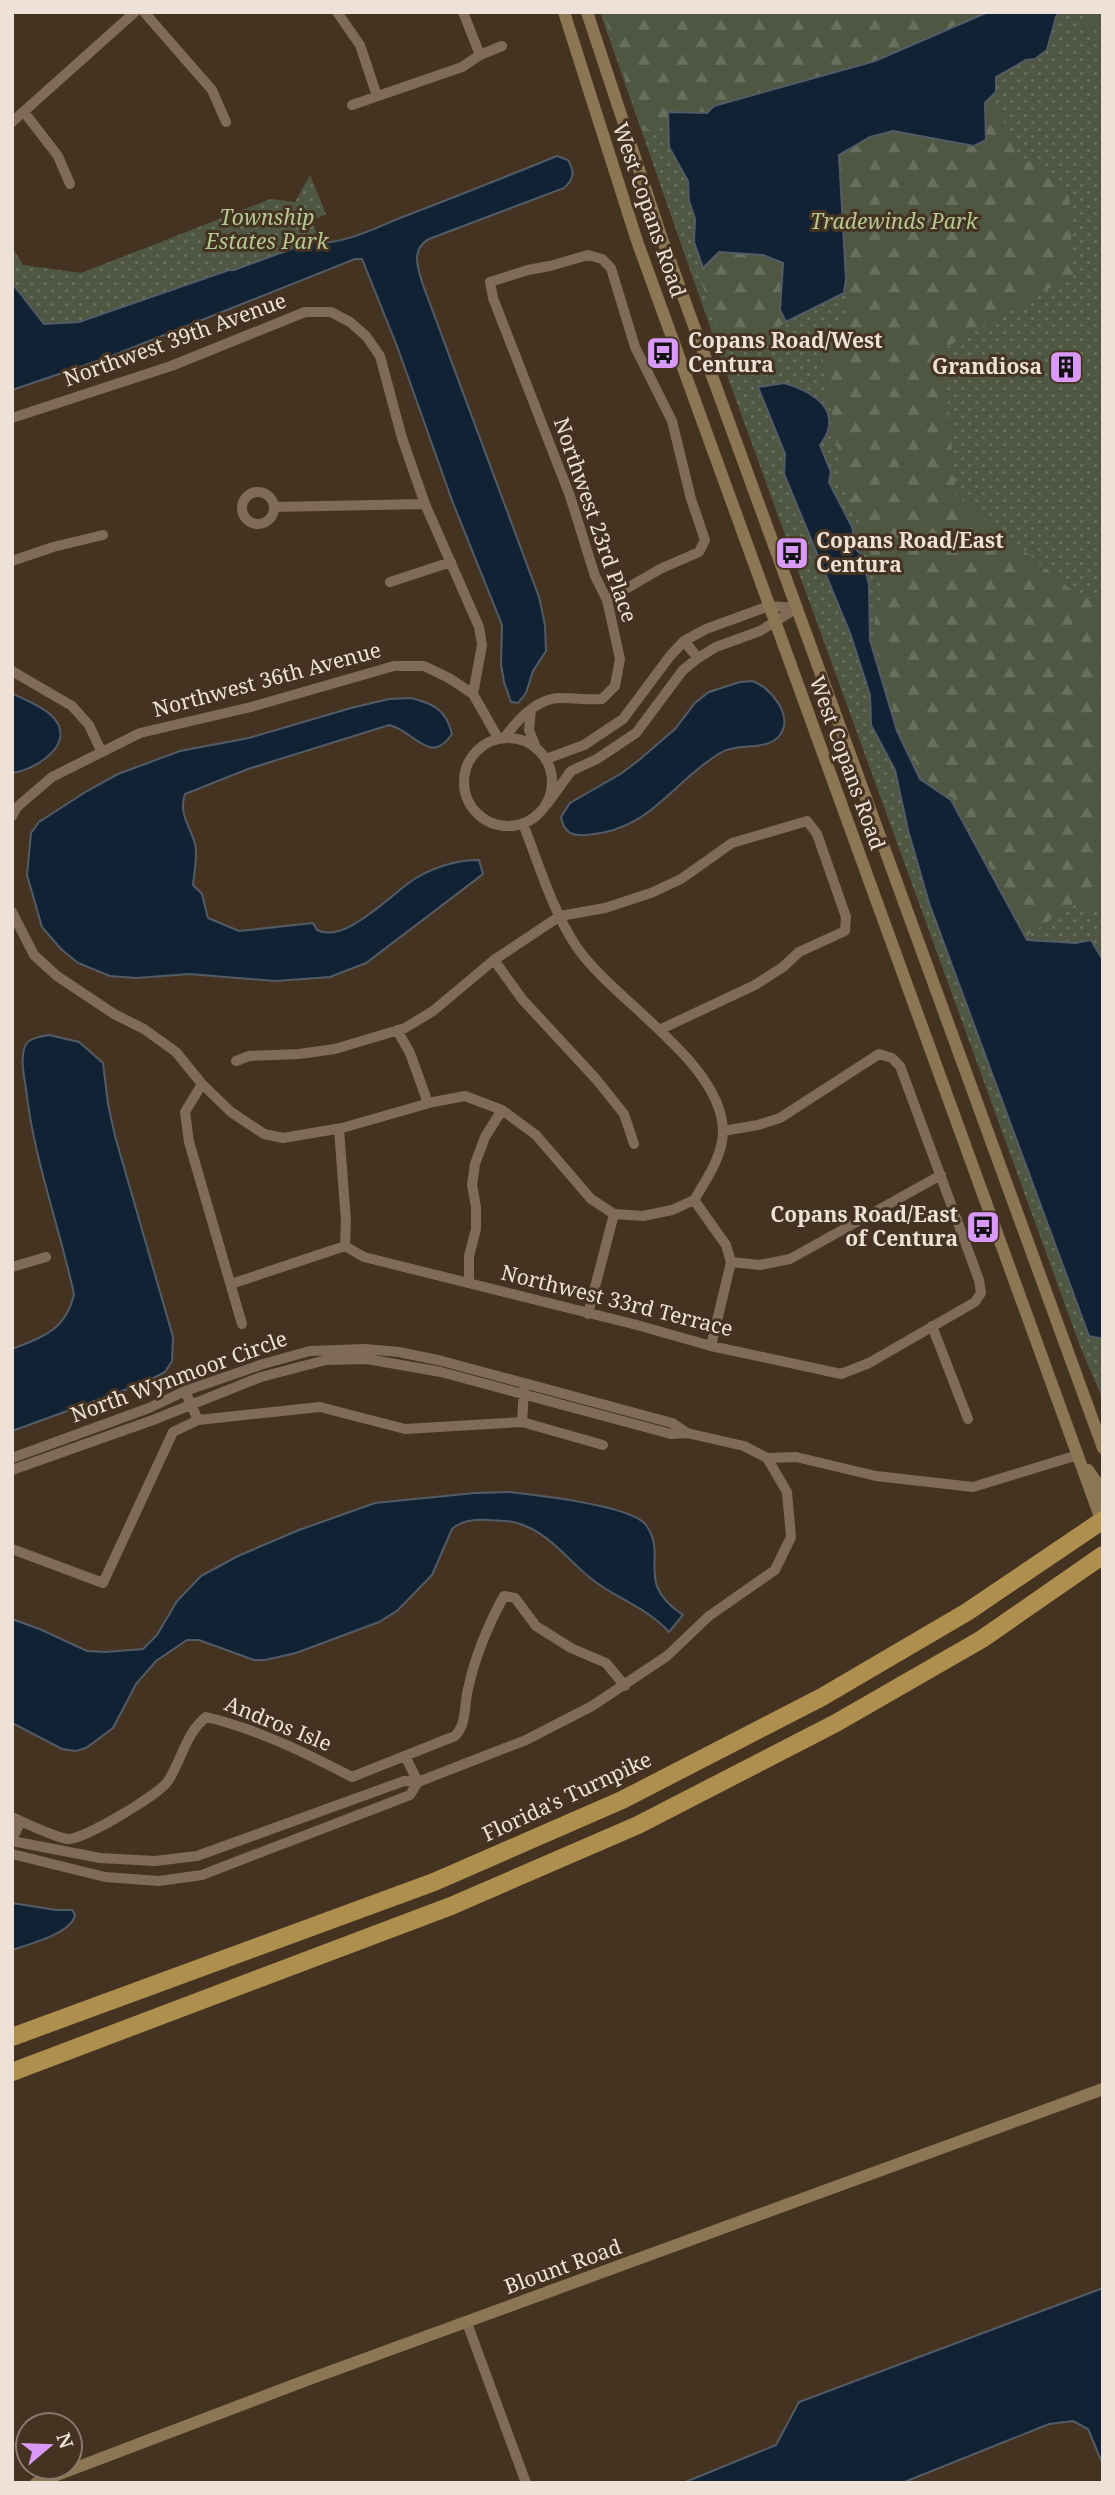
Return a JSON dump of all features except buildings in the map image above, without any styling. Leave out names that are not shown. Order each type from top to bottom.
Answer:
[{"type":"highway","name":"Florida's Turnpike","points":[[12,2037],[434,1882],[622,1800],[822,1697],[967,1612],[1078,1536],[1103,1522]]},
{"type":"highway","points":[[12,2072],[452,1906],[638,1825],[836,1723],[971,1646],[1096,1560]]},
{"type":"main road","name":"West Copans Road","points":[[564,12],[637,241],[1103,1522]]},
{"type":"main road","name":"West Copans Road","points":[[587,12],[660,233],[1103,1448]]},
{"type":"main road","points":[[669,330],[692,322]]},
{"type":"main road","points":[[982,1192],[1007,1184]]},
{"type":"main road","points":[[1078,1455],[1103,1497]]},
{"type":"main road","name":"Blount Road","points":[[36,2483],[307,2380],[1103,2089]]},
{"type":"street","points":[[12,122],[135,12]]},
{"type":"street","points":[[144,12],[212,90],[226,122]]},
{"type":"street","points":[[337,12],[360,45],[377,96]]},
{"type":"street","points":[[463,12],[480,55]]},
{"type":"street","points":[[352,105],[462,67],[480,55],[502,46]]},
{"type":"street","points":[[24,112],[58,156],[70,184]]},
{"type":"street","name":"Northwest 23rd Place","points":[[501,737],[544,700],[560,697],[601,699],[615,686],[620,659],[607,600],[595,576],[570,496],[492,298],[490,282],[588,255],[602,259],[611,268],[635,347],[672,421],[691,499],[705,540],[699,552],[660,569],[607,600]]},
{"type":"street","name":"Northwest 39th Avenue","points":[[12,418],[171,366],[305,312],[331,312],[350,322],[380,356],[402,438],[425,504]]},
{"type":"street","points":[[274,508],[425,504],[479,627],[482,645],[473,694]]},
{"type":"street","points":[[12,561],[53,547],[103,535]]},
{"type":"street","points":[[390,582],[451,562]]},
{"type":"street","points":[[546,759],[584,745],[623,719],[684,641],[706,629],[769,606],[797,608]]},
{"type":"street","points":[[537,748],[516,738],[501,737],[486,742],[475,750],[464,773],[463,787],[467,801],[476,813],[486,821],[511,827],[533,819],[571,771],[597,759],[636,733],[683,670],[698,658],[716,647],[776,622],[797,608]]},
{"type":"street","points":[[684,641],[698,658]]},
{"type":"street","name":"Northwest 36th Avenue","points":[[12,816],[17,807],[52,777],[140,733],[251,707],[394,666],[424,666],[449,678],[473,694],[501,737]]},
{"type":"street","points":[[12,671],[72,706],[89,725],[101,751]]},
{"type":"street","points":[[531,709],[531,741],[546,759],[552,781],[547,804]]},
{"type":"street","points":[[606,731],[615,748]]},
{"type":"street","points":[[236,1061],[249,1056],[335,1049],[397,1030],[433,1011],[494,960],[560,916],[604,908],[651,893],[681,879],[732,843],[807,821],[817,834],[842,905],[846,917],[845,931],[799,952],[783,967],[755,985],[659,1030]]},
{"type":"street","points":[[12,912],[34,955],[57,976],[114,1014],[145,1028],[176,1052],[202,1084],[232,1112],[264,1134],[283,1138],[339,1129],[428,1103],[464,1096],[502,1110],[536,1135],[591,1199],[614,1213],[643,1216],[671,1210],[694,1200],[709,1174],[719,1151],[723,1131],[717,1105],[704,1081],[684,1055],[609,985],[577,947],[560,916],[523,824]]},
{"type":"street","points":[[494,960],[522,999],[596,1079],[624,1114],[634,1144]]},
{"type":"street","points":[[397,1030],[410,1053],[428,1103]]},
{"type":"street","points":[[723,1131],[780,1118],[879,1054],[892,1058],[900,1066],[941,1175],[790,1259],[760,1265],[731,1262]]},
{"type":"street","points":[[202,1084],[184,1112],[190,1142],[243,1324]]},
{"type":"street","points":[[469,1283],[470,1256],[476,1229],[477,1207],[472,1185],[475,1164],[485,1138],[502,1110]]},
{"type":"street","points":[[231,1284],[345,1246],[346,1208],[339,1129]]},
{"type":"street","name":"Northwest 33rd Terrace","points":[[345,1246],[364,1257],[711,1346],[841,1374],[869,1363],[975,1302],[981,1293],[979,1280],[941,1175]]},
{"type":"street","points":[[694,1200],[726,1245],[731,1262],[711,1346]]},
{"type":"street","points":[[588,1314],[614,1213]]},
{"type":"street","points":[[12,1267],[46,1257]]},
{"type":"street","points":[[932,1326],[968,1419]]},
{"type":"street","name":"North Wynmoor Circle","points":[[12,1458],[149,1408],[185,1391],[310,1351],[365,1349],[399,1352],[442,1361],[524,1389]]},
{"type":"street","name":"North Wynmoor Circle","points":[[12,1470],[153,1420],[261,1377],[326,1360],[367,1359],[524,1389],[673,1423],[687,1433],[744,1446],[767,1458]]},
{"type":"street","points":[[522,1422],[524,1389]]},
{"type":"street","points":[[185,1391],[198,1420]]},
{"type":"street","points":[[12,1549],[103,1583],[173,1432],[198,1420],[320,1407],[405,1430],[522,1422],[603,1445]]},
{"type":"street","points":[[12,1840],[100,1857],[155,1861],[197,1856],[404,1780],[418,1782],[526,1740],[625,1686],[667,1656],[709,1616],[775,1570],[791,1537],[787,1492],[767,1458],[796,1457],[876,1476],[973,1487],[1078,1455]]},
{"type":"street","name":"Andros Isle","points":[[12,1840],[16,1819],[69,1839],[84,1836],[146,1799],[167,1783],[195,1726],[206,1717],[228,1722],[298,1750],[352,1777],[455,1736],[462,1729],[468,1688],[482,1644],[504,1596],[515,1598],[536,1626],[571,1648],[607,1662],[625,1686]]},
{"type":"street","points":[[405,1756],[418,1782]]},
{"type":"street","points":[[12,1854],[105,1877],[159,1881],[202,1875],[410,1795],[418,1782]]},
{"type":"street","points":[[467,2323],[526,2483]]},
{"type":"green space","name":"Tradewinds Park","points":[[600,12],[1103,12],[1103,1400],[1080,1346],[724,367]]},
{"type":"green space","points":[[603,12],[995,12],[874,64],[643,131]]},
{"type":"green space","points":[[1084,12],[1103,12],[1103,29],[1097,31],[1086,28],[1082,21]]},
{"type":"green space","points":[[990,98],[1014,139],[1015,161],[1038,162],[1069,190],[1073,275],[943,349],[956,495],[1079,596],[1103,602],[1103,915],[1074,903],[1027,936],[953,798],[923,777],[899,729],[874,637],[875,614],[887,597],[843,480],[821,353],[848,313],[838,155],[870,137],[893,131],[974,146],[986,139],[985,103]]},
{"type":"green space","name":"Township Estates Park","points":[[310,175],[326,214],[312,221],[319,239],[234,270],[79,322],[44,324],[12,281],[12,247],[23,265],[81,273],[271,199],[295,202]]},
{"type":"green space","points":[[719,252],[763,255],[783,263],[780,310],[786,322],[748,349],[734,351],[724,345],[699,275]]},
{"type":"water","points":[[988,12],[1060,12],[1056,17],[1047,50],[1035,59],[1026,60],[996,77],[996,92],[985,103],[986,140],[974,146],[893,131],[870,137],[839,155],[846,279],[844,293],[786,322],[780,310],[783,263],[763,255],[719,252],[703,268],[694,242],[695,219],[689,201],[688,181],[669,147],[668,112],[707,113],[714,106],[875,61]]},
{"type":"water","points":[[557,156],[568,160],[572,168],[572,178],[564,188],[429,239],[419,248],[417,254],[423,285],[539,597],[545,625],[546,651],[533,671],[526,693],[518,703],[511,702],[504,682],[501,664],[502,625],[453,503],[397,346],[362,259],[355,259],[109,357],[12,390],[12,283],[44,324],[79,322],[319,239],[323,243],[333,242],[363,234]]},
{"type":"water","points":[[784,383],[809,393],[827,412],[828,430],[820,445],[831,472],[829,482],[853,529],[853,546],[871,565],[866,573],[869,584],[870,640],[897,731],[920,779],[951,800],[1027,940],[1076,943],[1091,940],[1103,960],[1103,1339],[1089,1336],[929,903],[908,830],[895,770],[871,725],[870,695],[850,633],[784,474],[785,454],[758,387]]},
{"type":"water","points":[[752,681],[772,695],[782,711],[784,727],[774,740],[720,753],[628,825],[609,832],[587,835],[573,834],[567,830],[561,817],[570,803],[639,760],[675,729],[695,703],[709,692]]},
{"type":"water","points":[[12,693],[47,711],[58,725],[60,735],[52,753],[33,766],[12,773]]},
{"type":"water","points":[[411,698],[433,706],[443,714],[452,734],[444,743],[429,747],[389,725],[248,769],[185,794],[183,801],[184,815],[196,849],[193,885],[202,894],[208,918],[239,931],[313,923],[317,930],[328,933],[341,930],[355,924],[423,874],[454,863],[479,860],[483,874],[366,963],[330,977],[276,981],[189,974],[137,978],[110,976],[78,963],[61,949],[42,927],[27,875],[31,833],[39,822],[87,791],[118,774],[180,751],[249,738],[389,699]]},
{"type":"water","points":[[49,1035],[79,1042],[103,1063],[115,1136],[173,1337],[172,1361],[165,1372],[144,1383],[12,1431],[12,1349],[43,1336],[59,1324],[74,1294],[35,1141],[23,1067],[27,1043]]},
{"type":"water","points":[[509,1492],[582,1502],[637,1518],[646,1525],[652,1537],[655,1580],[659,1592],[683,1615],[669,1632],[643,1611],[597,1583],[542,1535],[509,1521],[469,1521],[452,1529],[432,1575],[398,1610],[379,1622],[296,1653],[265,1660],[254,1660],[199,1640],[187,1640],[156,1661],[136,1684],[113,1728],[86,1748],[76,1751],[62,1749],[12,1723],[12,1619],[87,1651],[143,1649],[157,1635],[177,1601],[201,1576],[238,1556],[299,1530],[375,1503]]},
{"type":"water","points":[[12,1903],[72,1910],[75,1915],[72,1922],[58,1933],[12,1950]]},
{"type":"water","points":[[1103,2288],[1103,2465],[1088,2429],[1073,2421],[1049,2424],[902,2483],[683,2483],[776,2445],[799,2402]]},
{"type":"place","name":"Copans Road/West Centura","points":[[663,353]]},
{"type":"place","name":"Grandiosa","points":[[1066,367]]},
{"type":"place","name":"Copans Road/East Centura","points":[[792,553]]},
{"type":"place","name":"Copans Road/East of Centura","points":[[983,1227]]}]
